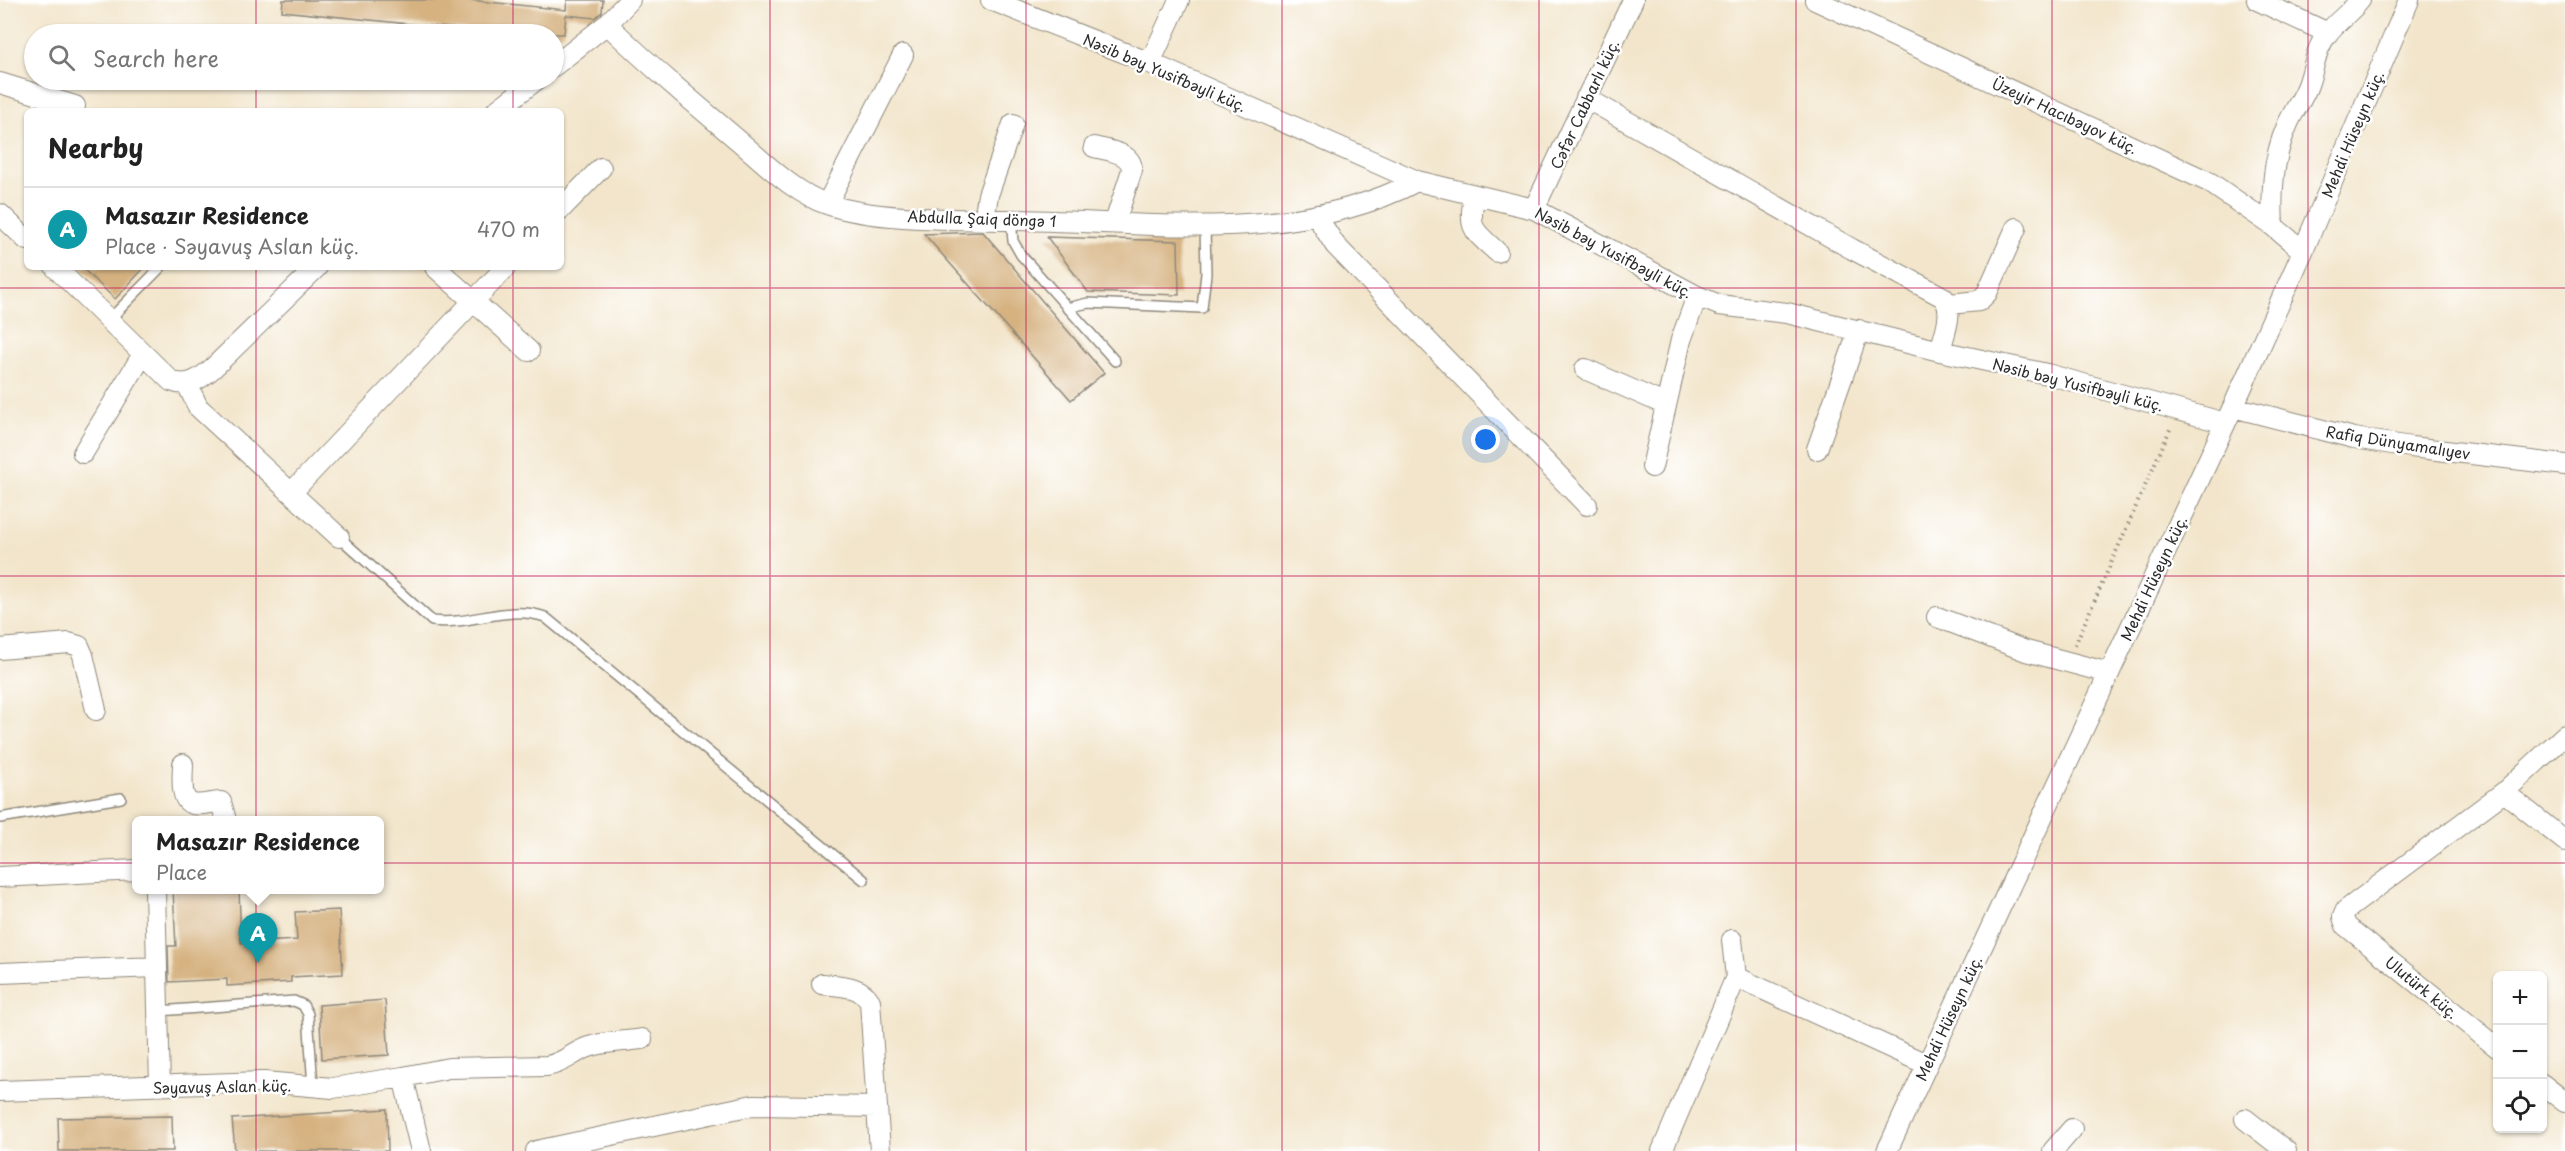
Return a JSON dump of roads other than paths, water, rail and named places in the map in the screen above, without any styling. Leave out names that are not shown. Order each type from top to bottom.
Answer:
[{"type":"street","points":[[564,58],[607,24],[630,0]]},
{"type":"street","name":"Nəsib bəy Yusifbəyli küç.","points":[[991,0],[1150,63],[1417,181],[1534,209],[1697,296],[1719,305],[1787,313],[1940,351],[2047,374],[2178,410],[2229,415]]},
{"type":"street","points":[[1150,63],[1179,0]]},
{"type":"street","name":"Cəfər Cabbarlı küç.","points":[[1534,209],[1633,0]]},
{"type":"street","name":"Üzeyir Hacıbəyov küç.","points":[[1815,0],[2209,182],[2273,226],[2303,251]]},
{"type":"street","points":[[2258,0],[2328,33]]},
{"type":"street","points":[[2273,226],[2272,196],[2278,147],[2310,82],[2317,50],[2328,33],[2360,0]]},
{"type":"street","name":"Mehdi Hüseyn küç.","points":[[1887,1151],[2229,415],[2303,251],[2409,0]]},
{"type":"street","name":"Abdulla Şaiq döngə 1","points":[[607,24],[640,56],[769,166],[808,195],[827,204],[882,214],[984,220],[1205,225],[1316,216],[1386,197],[1417,181]]},
{"type":"street","points":[[827,204],[903,55]]},
{"type":"street","points":[[0,83],[75,106]]},
{"type":"street","points":[[500,108],[523,90]]},
{"type":"street","points":[[1586,98],[1852,249],[1943,297],[1949,304],[1940,351]]},
{"type":"street","points":[[984,220],[988,195],[1012,124]]},
{"type":"street","points":[[1094,147],[1128,157],[1132,162],[1132,170],[1115,222]]},
{"type":"street","points":[[564,206],[600,168]]},
{"type":"street","points":[[1474,195],[1470,221],[1474,230],[1497,252]]},
{"type":"street","points":[[0,214],[24,237]]},
{"type":"street","points":[[1316,216],[1335,245],[1587,505]]},
{"type":"street","points":[[1949,304],[1979,301],[1987,293],[2016,228]]},
{"type":"street","points":[[58,270],[171,381],[180,385],[197,381],[213,368],[314,270]]},
{"type":"street","points":[[438,270],[529,351]]},
{"type":"street","points":[[292,492],[503,270]]},
{"type":"street","points":[[1652,467],[1664,404],[1681,340],[1697,296]]},
{"type":"street","points":[[1817,449],[1859,330]]},
{"type":"street","points":[[83,453],[143,354]]},
{"type":"street","points":[[1585,369],[1664,404]]},
{"type":"street","points":[[187,384],[198,407],[339,537]]},
{"type":"street","name":"Rafiq Dünyamalıyev","points":[[2229,415],[2411,447],[2565,465]]},
{"type":"street","points":[[1937,617],[2026,651],[2109,673]]},
{"type":"street","points":[[0,649],[69,643],[79,646],[96,710]]},
{"type":"street","points":[[2565,735],[2504,792],[2565,841]]},
{"type":"street","points":[[183,764],[186,800],[192,804],[221,802],[225,816]]},
{"type":"street","name":"Ulutürk küç.","points":[[2493,1044],[2346,926],[2343,917],[2346,910],[2504,792]]},
{"type":"street","points":[[0,877],[132,870]]},
{"type":"street","points":[[155,894],[160,1086]]},
{"type":"street","points":[[1662,1151],[1736,977],[1732,940]]},
{"type":"street","points":[[0,973],[157,967]]},
{"type":"street","points":[[1736,977],[1926,1064]]},
{"type":"street","points":[[822,984],[858,989],[865,993],[870,1001],[880,1151]]},
{"type":"street","name":"Səyavuş Aslan küç.","points":[[0,1091],[264,1082],[313,1087],[359,1086],[449,1068],[547,1066],[562,1063],[583,1049],[596,1045],[642,1039]]},
{"type":"street","points":[[403,1077],[421,1151]]},
{"type":"street","points":[[2547,1088],[2565,1102]]},
{"type":"street","points":[[536,1151],[753,1105],[877,1107]]},
{"type":"street","points":[[2245,1119],[2286,1151]]},
{"type":"street","points":[[2053,1151],[2072,1129]]},
{"type":"lane","points":[[1011,219],[1013,241],[1021,255],[1115,361]]},
{"type":"lane","points":[[1067,308],[1088,303],[1202,308],[1206,274],[1205,225]]},
{"type":"lane","points":[[109,320],[158,270]]},
{"type":"lane","points":[[339,537],[424,617],[432,621],[446,623],[518,611],[545,617],[864,880]]},
{"type":"lane","points":[[0,818],[121,798]]},
{"type":"lane","points":[[159,1011],[294,1001],[303,1005],[308,1014],[313,1087]]},
{"type":"place","name":"Masazır Residence","points":[[258,963]]}]
